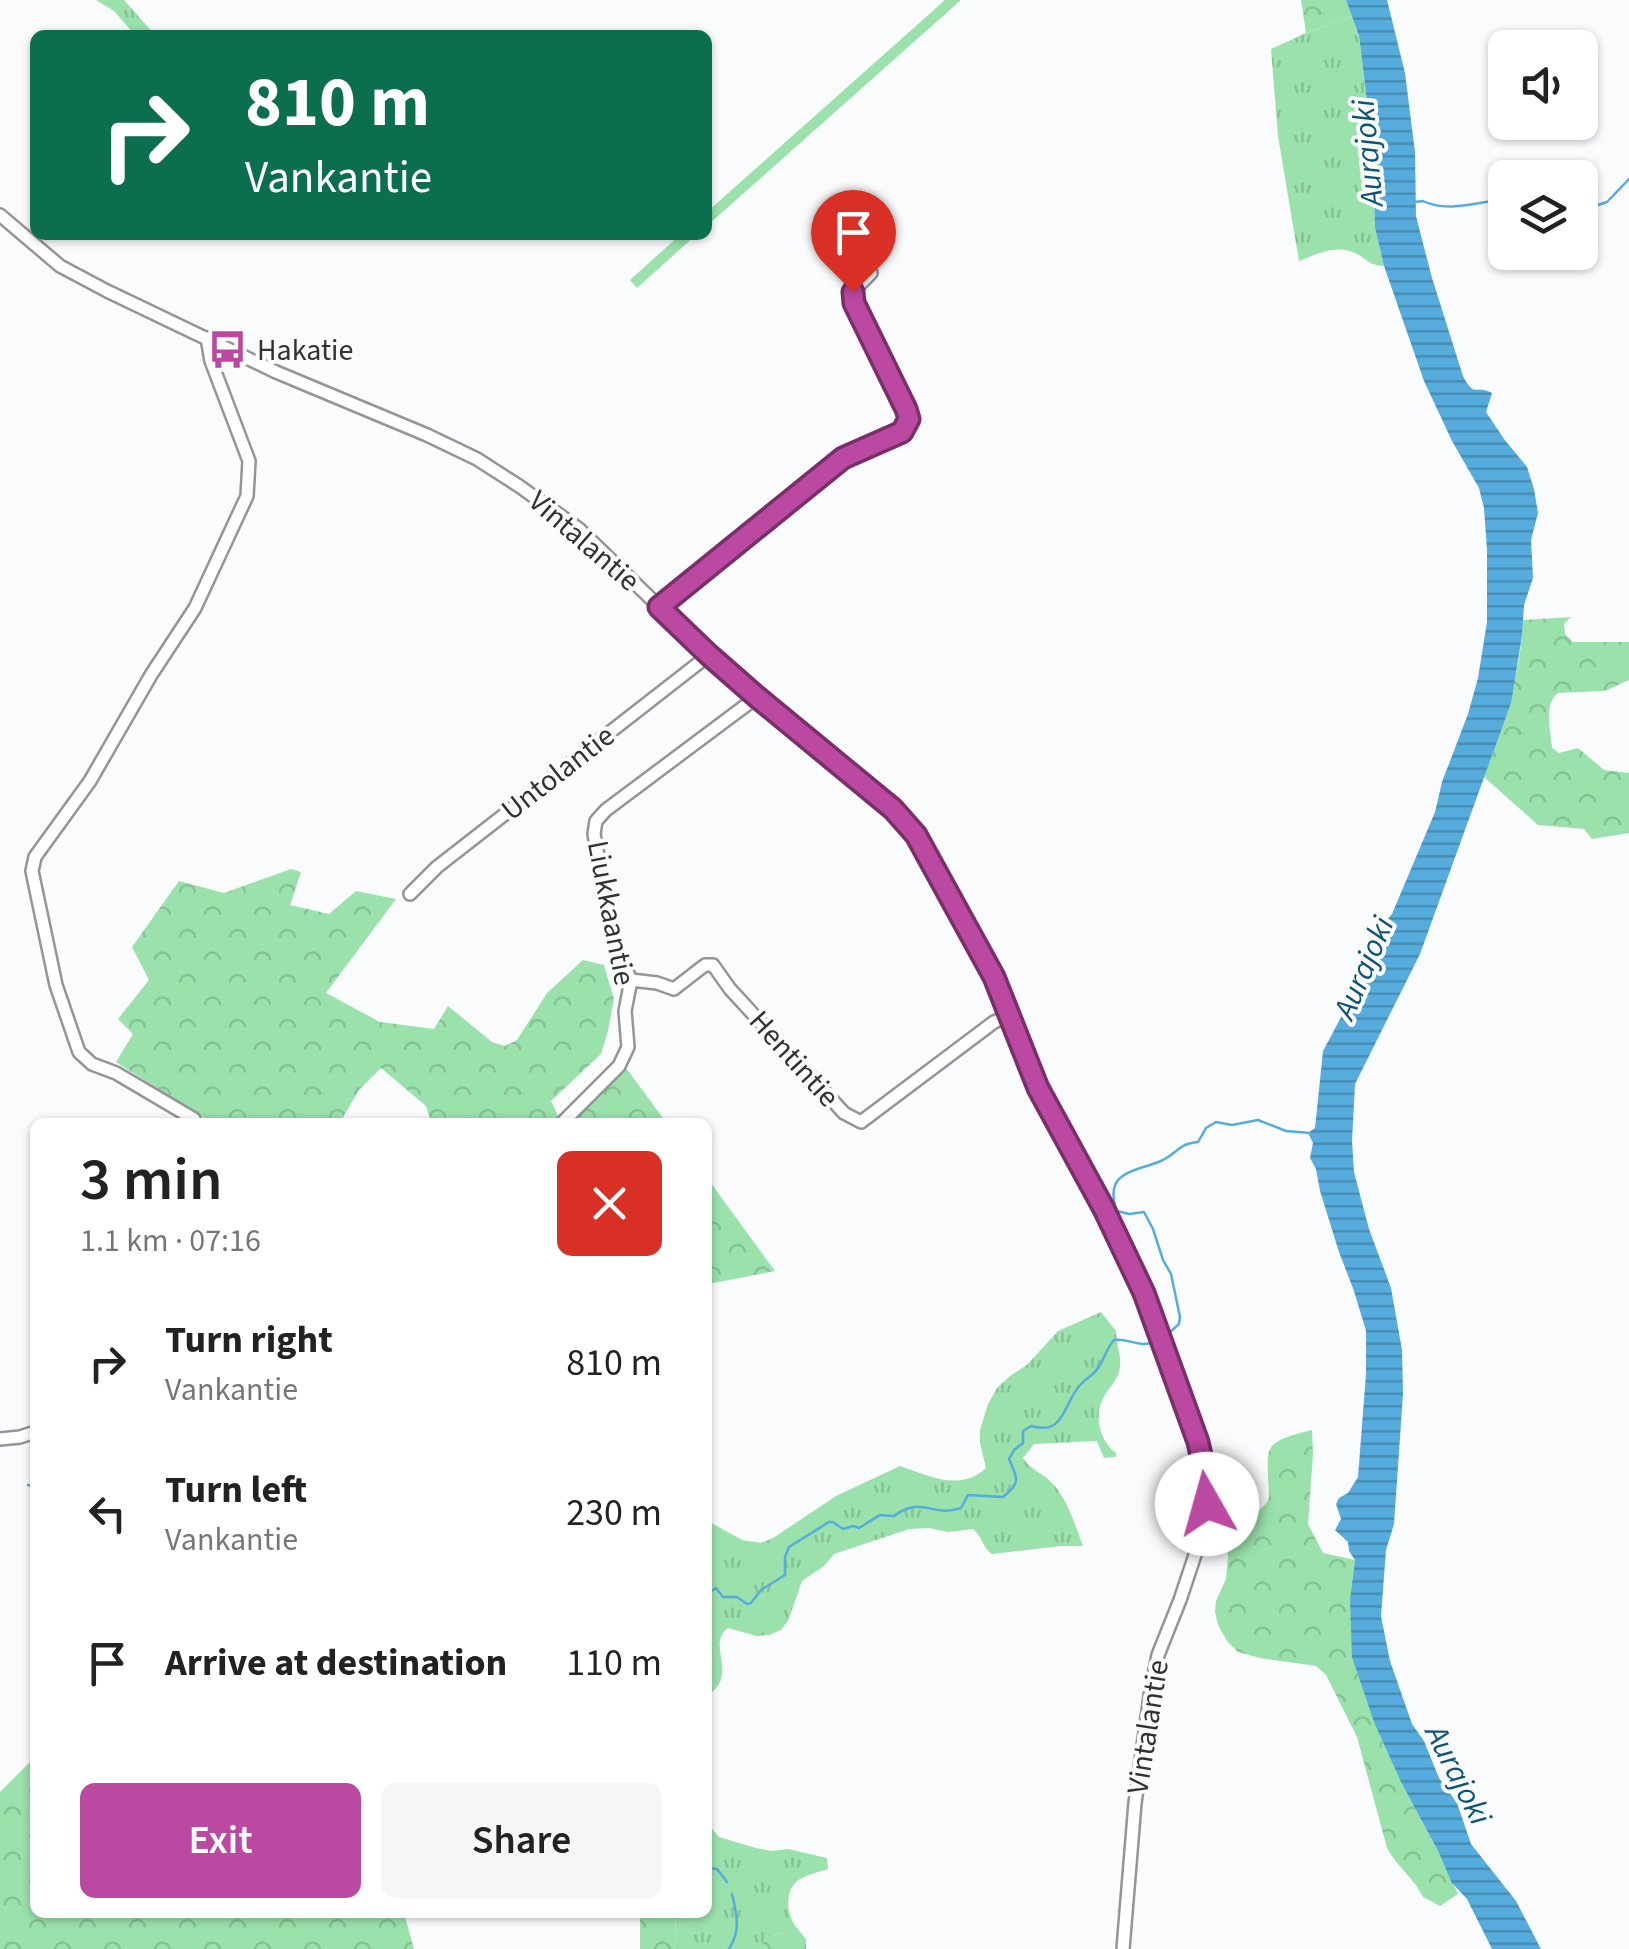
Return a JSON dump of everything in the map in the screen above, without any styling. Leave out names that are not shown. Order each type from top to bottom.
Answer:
[{"type":"street","name":"Vintalantie","points":[[0,215],[60,266],[107,291],[276,372],[477,459],[579,529],[709,655],[893,809],[916,835],[994,977],[1038,1088],[1104,1209],[1144,1293],[1198,1442],[1206,1478],[1204,1528],[1158,1655],[1151,1689],[1135,1803],[1123,1949]]},
{"type":"street","points":[[659,607],[843,458],[898,434],[907,426],[906,409],[852,299],[855,289],[872,272]]},
{"type":"street","points":[[191,1118],[135,1083],[92,1064],[80,1052],[56,985],[32,870],[35,856],[90,781],[195,608],[247,496],[248,461],[210,361],[207,338]]},
{"type":"street","name":"Untolantie","points":[[410,894],[438,867],[709,655]]},
{"type":"street","name":"Liukkaantie","points":[[567,1118],[620,1066],[627,1053],[625,1011],[631,980],[615,946],[594,834],[596,822],[606,810],[757,697]]},
{"type":"street","name":"Hentintie","points":[[631,980],[674,989],[706,965],[713,965],[730,989],[844,1113],[860,1122],[994,1022],[1009,1016]]},
{"type":"street","points":[[0,1439],[30,1433]]},
{"type":"green space","points":[[96,0],[124,0],[151,30],[131,30],[114,11]]},
{"type":"green space","points":[[945,0],[961,0],[712,221],[712,207]]},
{"type":"green space","points":[[1301,0],[1346,0],[1352,17],[1306,33]]},
{"type":"green space","points":[[1352,17],[1359,36],[1367,101],[1364,127],[1375,228],[1384,266],[1340,249],[1299,261],[1278,136],[1271,49]]},
{"type":"green space","points":[[674,240],[690,240],[637,288],[630,280]]},
{"type":"green space","points":[[1571,617],[1564,624],[1565,634],[1573,642],[1629,642],[1629,680],[1605,691],[1558,693],[1549,711],[1552,748],[1559,753],[1578,748],[1604,770],[1629,773],[1629,833],[1592,839],[1584,829],[1538,825],[1484,777],[1515,680],[1523,620]]},
{"type":"green space","points":[[291,869],[301,872],[290,905],[329,914],[356,891],[396,899],[326,993],[380,1022],[434,1029],[448,1006],[492,1042],[505,1046],[517,1040],[547,993],[583,960],[604,965],[614,999],[601,1054],[551,1101],[559,1118],[430,1118],[426,1106],[381,1068],[359,1090],[343,1118],[204,1118],[116,1062],[133,1034],[118,1019],[149,980],[132,947],[179,881],[224,893]]},
{"type":"green space","points":[[626,1068],[663,1118],[577,1118]]},
{"type":"green space","points":[[712,1184],[775,1271],[712,1283]]},
{"type":"green space","points":[[1101,1312],[1116,1331],[1120,1356],[1119,1372],[1104,1397],[1099,1415],[1103,1437],[1116,1457],[1104,1458],[1097,1441],[1034,1444],[1023,1458],[1059,1492],[1083,1546],[992,1554],[973,1529],[948,1532],[929,1528],[909,1529],[834,1554],[802,1581],[781,1630],[757,1636],[728,1628],[720,1640],[722,1676],[712,1692],[712,1523],[742,1540],[761,1543],[836,1496],[900,1466],[944,1480],[976,1475],[986,1468],[980,1430],[997,1388],[1027,1365],[1058,1331]]},
{"type":"green space","points":[[1312,1430],[1308,1524],[1323,1553],[1355,1560],[1350,1599],[1402,1784],[1458,1894],[1440,1906],[1423,1897],[1387,1848],[1357,1737],[1326,1675],[1316,1666],[1238,1652],[1218,1625],[1216,1601],[1226,1579],[1230,1531],[1266,1504],[1268,1458],[1274,1444]]},
{"type":"green space","points":[[30,1762],[30,1918],[405,1918],[414,1949],[0,1949],[0,1792]]},
{"type":"green space","points":[[712,1829],[719,1837],[756,1848],[788,1849],[827,1858],[828,1869],[797,1881],[790,1892],[788,1904],[796,1927],[772,1935],[764,1945],[766,1949],[674,1949],[675,1918],[712,1918]]},
{"type":"green space","points":[[640,1918],[675,1918],[674,1949],[640,1949]]},
{"type":"green space","points":[[796,1927],[806,1939],[806,1949],[766,1949],[762,1942],[766,1936]]},
{"type":"water","name":"Aurajoki","points":[[1346,0],[1387,0],[1405,73],[1415,152],[1416,216],[1432,278],[1463,376],[1473,389],[1492,393],[1486,412],[1527,467],[1538,513],[1531,540],[1533,578],[1524,605],[1511,703],[1420,954],[1355,1084],[1352,1141],[1354,1172],[1369,1229],[1391,1288],[1402,1350],[1403,1394],[1394,1524],[1386,1550],[1381,1616],[1390,1661],[1412,1724],[1424,1741],[1439,1778],[1457,1803],[1471,1844],[1516,1901],[1541,1949],[1492,1949],[1467,1899],[1452,1883],[1402,1784],[1374,1722],[1352,1657],[1350,1599],[1355,1560],[1348,1542],[1335,1530],[1341,1519],[1336,1504],[1358,1477],[1366,1331],[1310,1158],[1313,1143],[1308,1133],[1315,1128],[1323,1051],[1361,980],[1380,927],[1392,914],[1435,812],[1478,678],[1487,622],[1484,508],[1479,488],[1424,381],[1384,266],[1375,228],[1364,127],[1367,101],[1359,36]]},
{"type":"waterway","points":[[1598,205],[1607,202],[1629,179]]},
{"type":"waterway","points":[[1414,202],[1452,206],[1488,201]]},
{"type":"waterway","points":[[1170,1332],[1179,1324],[1180,1317],[1171,1274],[1144,1212],[1117,1211],[1114,1187],[1118,1180],[1198,1142],[1206,1128],[1216,1122],[1232,1125],[1258,1120],[1286,1131],[1310,1133]]},
{"type":"waterway","points":[[712,1591],[716,1588],[723,1597],[751,1603],[761,1590],[785,1575],[789,1547],[829,1522],[843,1529],[859,1528],[880,1515],[894,1516],[912,1507],[942,1511],[961,1508],[968,1495],[1003,1497],[1015,1483],[1009,1459],[1023,1443],[1023,1431],[1057,1422],[1114,1340],[1154,1342]]},
{"type":"waterway","points":[[712,1868],[727,1882]]},
{"type":"waterway","points":[[729,1949],[737,1929],[732,1894]]},
{"type":"place","name":"Hakatie","points":[[227,350]]},
{"type":"route","points":[[853,292],[852,299],[906,409],[907,426],[898,434],[843,458],[659,607],[757,697],[893,809],[916,835],[994,977],[1038,1088],[1104,1209],[1144,1293],[1198,1442],[1207,1504]]}]
